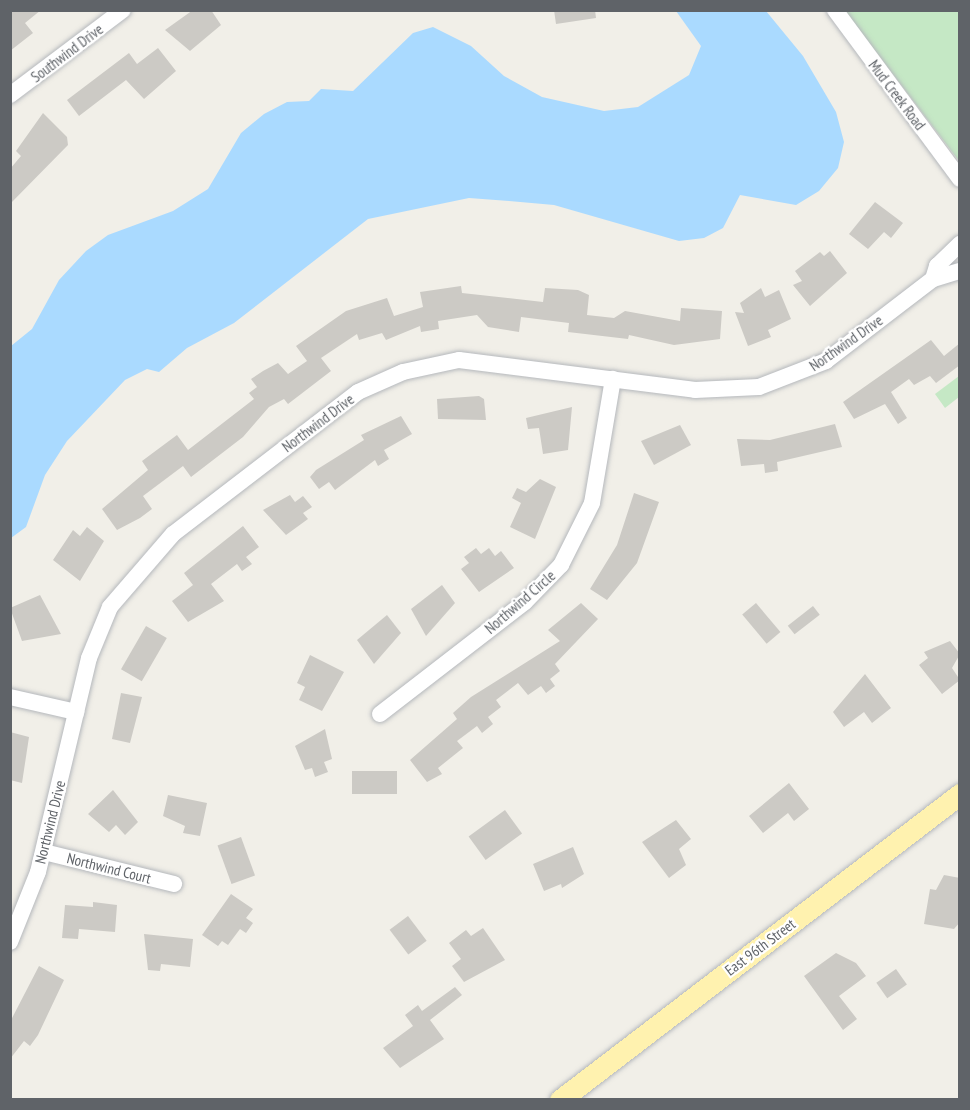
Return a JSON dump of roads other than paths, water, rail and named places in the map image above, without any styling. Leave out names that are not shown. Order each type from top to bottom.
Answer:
[{"type":"main road","name":"East 96th Street","points":[[560,1100],[960,794]]},
{"type":"street","name":"Southwind Drive","points":[[10,95],[123,10]]},
{"type":"street","name":"Mud Creek Road","points":[[835,10],[960,179]]},
{"type":"street","name":"Northwind Drive","points":[[933,279],[937,266],[960,244]]},
{"type":"street","name":"Northwind Drive","points":[[10,942],[44,852],[76,712],[101,626],[143,563],[358,392],[413,368],[459,360],[709,391],[777,383],[826,361],[933,279],[960,272]]},
{"type":"street","name":"Northwind Circle","points":[[380,714],[525,602],[561,565],[592,503],[613,379]]},
{"type":"street","points":[[10,697],[76,712]]},
{"type":"street","name":"Northwind Court","points":[[44,852],[174,884]]},
{"type":"water","points":[[676,11],[766,11],[803,56],[836,112],[844,142],[838,168],[819,191],[796,205],[740,195],[723,228],[704,238],[679,241],[554,205],[469,198],[368,219],[234,323],[187,348],[159,372],[147,369],[125,380],[67,441],[45,475],[26,527],[11,538],[11,346],[32,329],[59,280],[86,251],[108,235],[173,211],[208,189],[241,133],[264,114],[287,102],[309,101],[321,89],[353,91],[413,33],[433,27],[471,46],[504,76],[542,97],[604,111],[638,107],[689,75],[701,46]]}]
